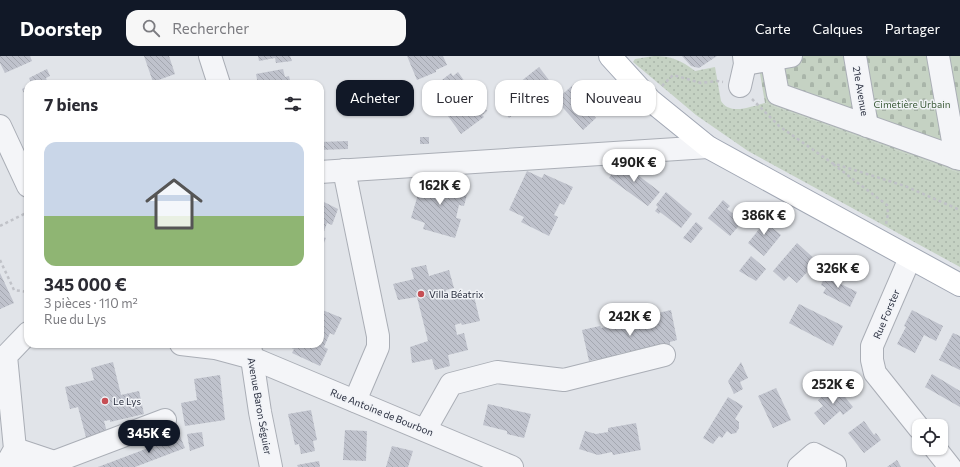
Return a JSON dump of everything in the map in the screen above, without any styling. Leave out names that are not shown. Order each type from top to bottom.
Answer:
[{"type":"main road","points":[[610,56],[650,100],[708,147],[960,285]]},
{"type":"street","points":[[210,56],[218,80]]},
{"type":"street","name":"21e Avenue","points":[[855,56],[867,126]]},
{"type":"street","points":[[938,56],[958,159]]},
{"type":"street","points":[[740,86],[744,60],[778,57],[778,94],[958,159]]},
{"type":"street","points":[[0,126],[24,177]]},
{"type":"street","points":[[324,172],[708,147]]},
{"type":"street","points":[[344,170],[378,336],[378,347],[355,401]]},
{"type":"street","name":"Rue Forster","points":[[910,258],[872,346],[872,360],[875,373],[912,419]]},
{"type":"street","points":[[24,337],[6,356],[14,461],[54,462],[165,420]]},
{"type":"street","name":"Rue Antoine de Bourbon","points":[[215,348],[251,351],[355,401],[512,467]]},
{"type":"street","name":"Avenue Baron Séguier","points":[[251,351],[271,467]]},
{"type":"street","points":[[425,430],[451,384],[497,372],[564,380],[664,355]]},
{"type":"street","points":[[799,467],[814,454],[835,465]]},
{"type":"street","points":[[941,455],[950,467]]},
{"type":"path","points":[[662,86],[673,75],[701,83],[717,81],[740,86],[779,126],[832,163],[886,205],[888,214],[886,227]]},
{"type":"path","points":[[832,163],[905,186],[960,210]]},
{"type":"path","points":[[0,226],[24,214]]},
{"type":"path","points":[[0,260],[14,290],[24,291]]},
{"type":"green space","points":[[654,56],[676,59],[695,71],[715,67],[721,101],[725,106],[735,109],[742,109],[765,103],[960,173],[960,267],[748,151],[696,115],[633,62],[635,59]]},
{"type":"green space","name":"Cimetière Urbain","points":[[757,56],[960,56],[960,173],[765,103]]},
{"type":"building","points":[[0,56],[30,56],[32,61],[5,73],[0,63]]},
{"type":"building","points":[[144,56],[169,56],[175,74],[158,80],[152,80]]},
{"type":"building","points":[[258,56],[290,56],[292,61],[276,63],[275,58],[259,61]]},
{"type":"building","points":[[407,56],[443,56],[447,65],[436,70],[436,72],[417,80]]},
{"type":"building","points":[[682,56],[717,56],[699,68],[691,66]]},
{"type":"building","points":[[539,67],[549,80],[523,80]]},
{"type":"building","points":[[47,69],[50,76],[46,78],[47,80],[30,80],[29,78]]},
{"type":"building","points":[[283,69],[285,77],[289,76],[290,80],[257,80],[256,74]]},
{"type":"building","points":[[458,72],[464,80],[442,80],[451,73],[453,76]]},
{"type":"building","points":[[571,87],[571,116],[594,116],[596,118],[583,130],[563,108],[563,94]]},
{"type":"building","points":[[448,116],[484,117],[461,134]]},
{"type":"building","points":[[420,137],[429,137],[429,144],[420,144]]},
{"type":"building","points":[[348,141],[348,149],[324,150],[324,142]]},
{"type":"building","points":[[621,160],[640,174],[639,176],[660,192],[648,206],[609,178]]},
{"type":"building","points":[[527,171],[542,178],[544,174],[573,187],[564,205],[560,203],[554,215],[558,217],[549,236],[521,222],[524,217],[509,210]]},
{"type":"building","points":[[438,178],[469,187],[464,206],[459,205],[456,218],[461,219],[455,238],[423,229],[425,223],[411,218],[422,181],[436,185]]},
{"type":"building","points":[[666,192],[692,214],[681,228],[660,212],[659,214],[655,211],[658,207],[656,205]]},
{"type":"building","points":[[723,200],[730,206],[727,209],[743,221],[730,236],[708,218]]},
{"type":"building","points":[[324,202],[338,209],[332,225],[327,223],[324,231]]},
{"type":"building","points":[[761,215],[773,224],[771,227],[781,235],[764,256],[748,243],[760,228],[754,224]]},
{"type":"building","points":[[696,222],[703,228],[691,243],[683,238]]},
{"type":"building","points":[[797,243],[817,261],[797,283],[789,276],[784,281],[773,271]]},
{"type":"building","points":[[751,256],[766,269],[756,281],[739,271]]},
{"type":"building","points":[[426,265],[429,276],[449,270],[454,288],[446,290],[449,300],[455,298],[455,296],[473,292],[480,321],[455,325],[457,335],[464,333],[468,350],[448,355],[450,366],[435,370],[432,359],[412,363],[410,347],[428,341],[417,297],[398,300],[393,284],[414,279],[411,268]]},
{"type":"building","points":[[828,270],[844,278],[841,284],[857,292],[850,307],[823,293],[826,288],[821,285]]},
{"type":"building","points":[[0,273],[14,303],[0,309]]},
{"type":"building","points":[[799,304],[843,326],[833,346],[789,323]]},
{"type":"building","points":[[671,310],[677,340],[670,342],[670,346],[652,350],[652,347],[617,354],[618,358],[598,362],[597,359],[589,361],[582,330],[600,326],[601,328],[654,317],[654,314]]},
{"type":"building","points":[[912,310],[943,326],[936,341],[924,335],[915,353],[897,344],[906,327],[904,326]]},
{"type":"building","points":[[324,311],[342,318],[334,335],[330,333],[324,347]]},
{"type":"building","points":[[953,333],[960,336],[960,370],[939,360]]},
{"type":"building","points":[[324,347],[328,349],[320,366],[292,353],[294,349],[292,348]]},
{"type":"building","name":"Le Lys","points":[[113,362],[121,395],[139,391],[144,414],[110,422],[110,420],[104,421],[108,436],[87,441],[78,407],[70,409],[65,387],[94,380],[91,368]]},
{"type":"building","points":[[741,362],[748,378],[740,382],[743,389],[734,394],[728,381]]},
{"type":"building","points":[[932,374],[960,391],[960,407],[925,387]]},
{"type":"building","points":[[220,375],[225,420],[185,426],[181,403],[197,400],[194,379]]},
{"type":"building","points":[[836,386],[853,407],[843,415],[840,411],[824,425],[814,413],[823,406],[818,400]]},
{"type":"building","points":[[776,388],[791,420],[773,428],[758,396]]},
{"type":"building","points":[[728,397],[743,406],[735,419],[739,422],[739,428],[736,433],[731,434],[727,431],[722,438],[719,436],[713,444],[703,438]]},
{"type":"building","points":[[488,404],[531,414],[524,438],[507,434],[507,431],[483,425]]},
{"type":"building","points":[[311,410],[317,440],[313,441],[315,451],[301,454],[299,444],[295,445],[288,414]]},
{"type":"building","points":[[864,421],[874,435],[876,433],[881,440],[864,453],[848,433]]},
{"type":"building","points":[[636,423],[641,450],[613,455],[612,452],[598,455],[579,449],[585,431],[596,434],[608,432],[608,428]]},
{"type":"building","points":[[345,430],[367,431],[366,461],[343,460]]},
{"type":"building","points":[[202,432],[204,446],[190,451],[187,434]]},
{"type":"building","points":[[180,436],[185,448],[135,467],[98,467]]},
{"type":"building","points":[[392,446],[413,451],[408,467],[386,467]]},
{"type":"building","points":[[897,460],[901,467],[887,467]]},
{"type":"building","points":[[319,461],[320,467],[298,467],[297,465]]},
{"type":"place","name":"Villa Béatrix","points":[[421,294]]},
{"type":"place","name":"Le Lys","points":[[105,401]]}]
